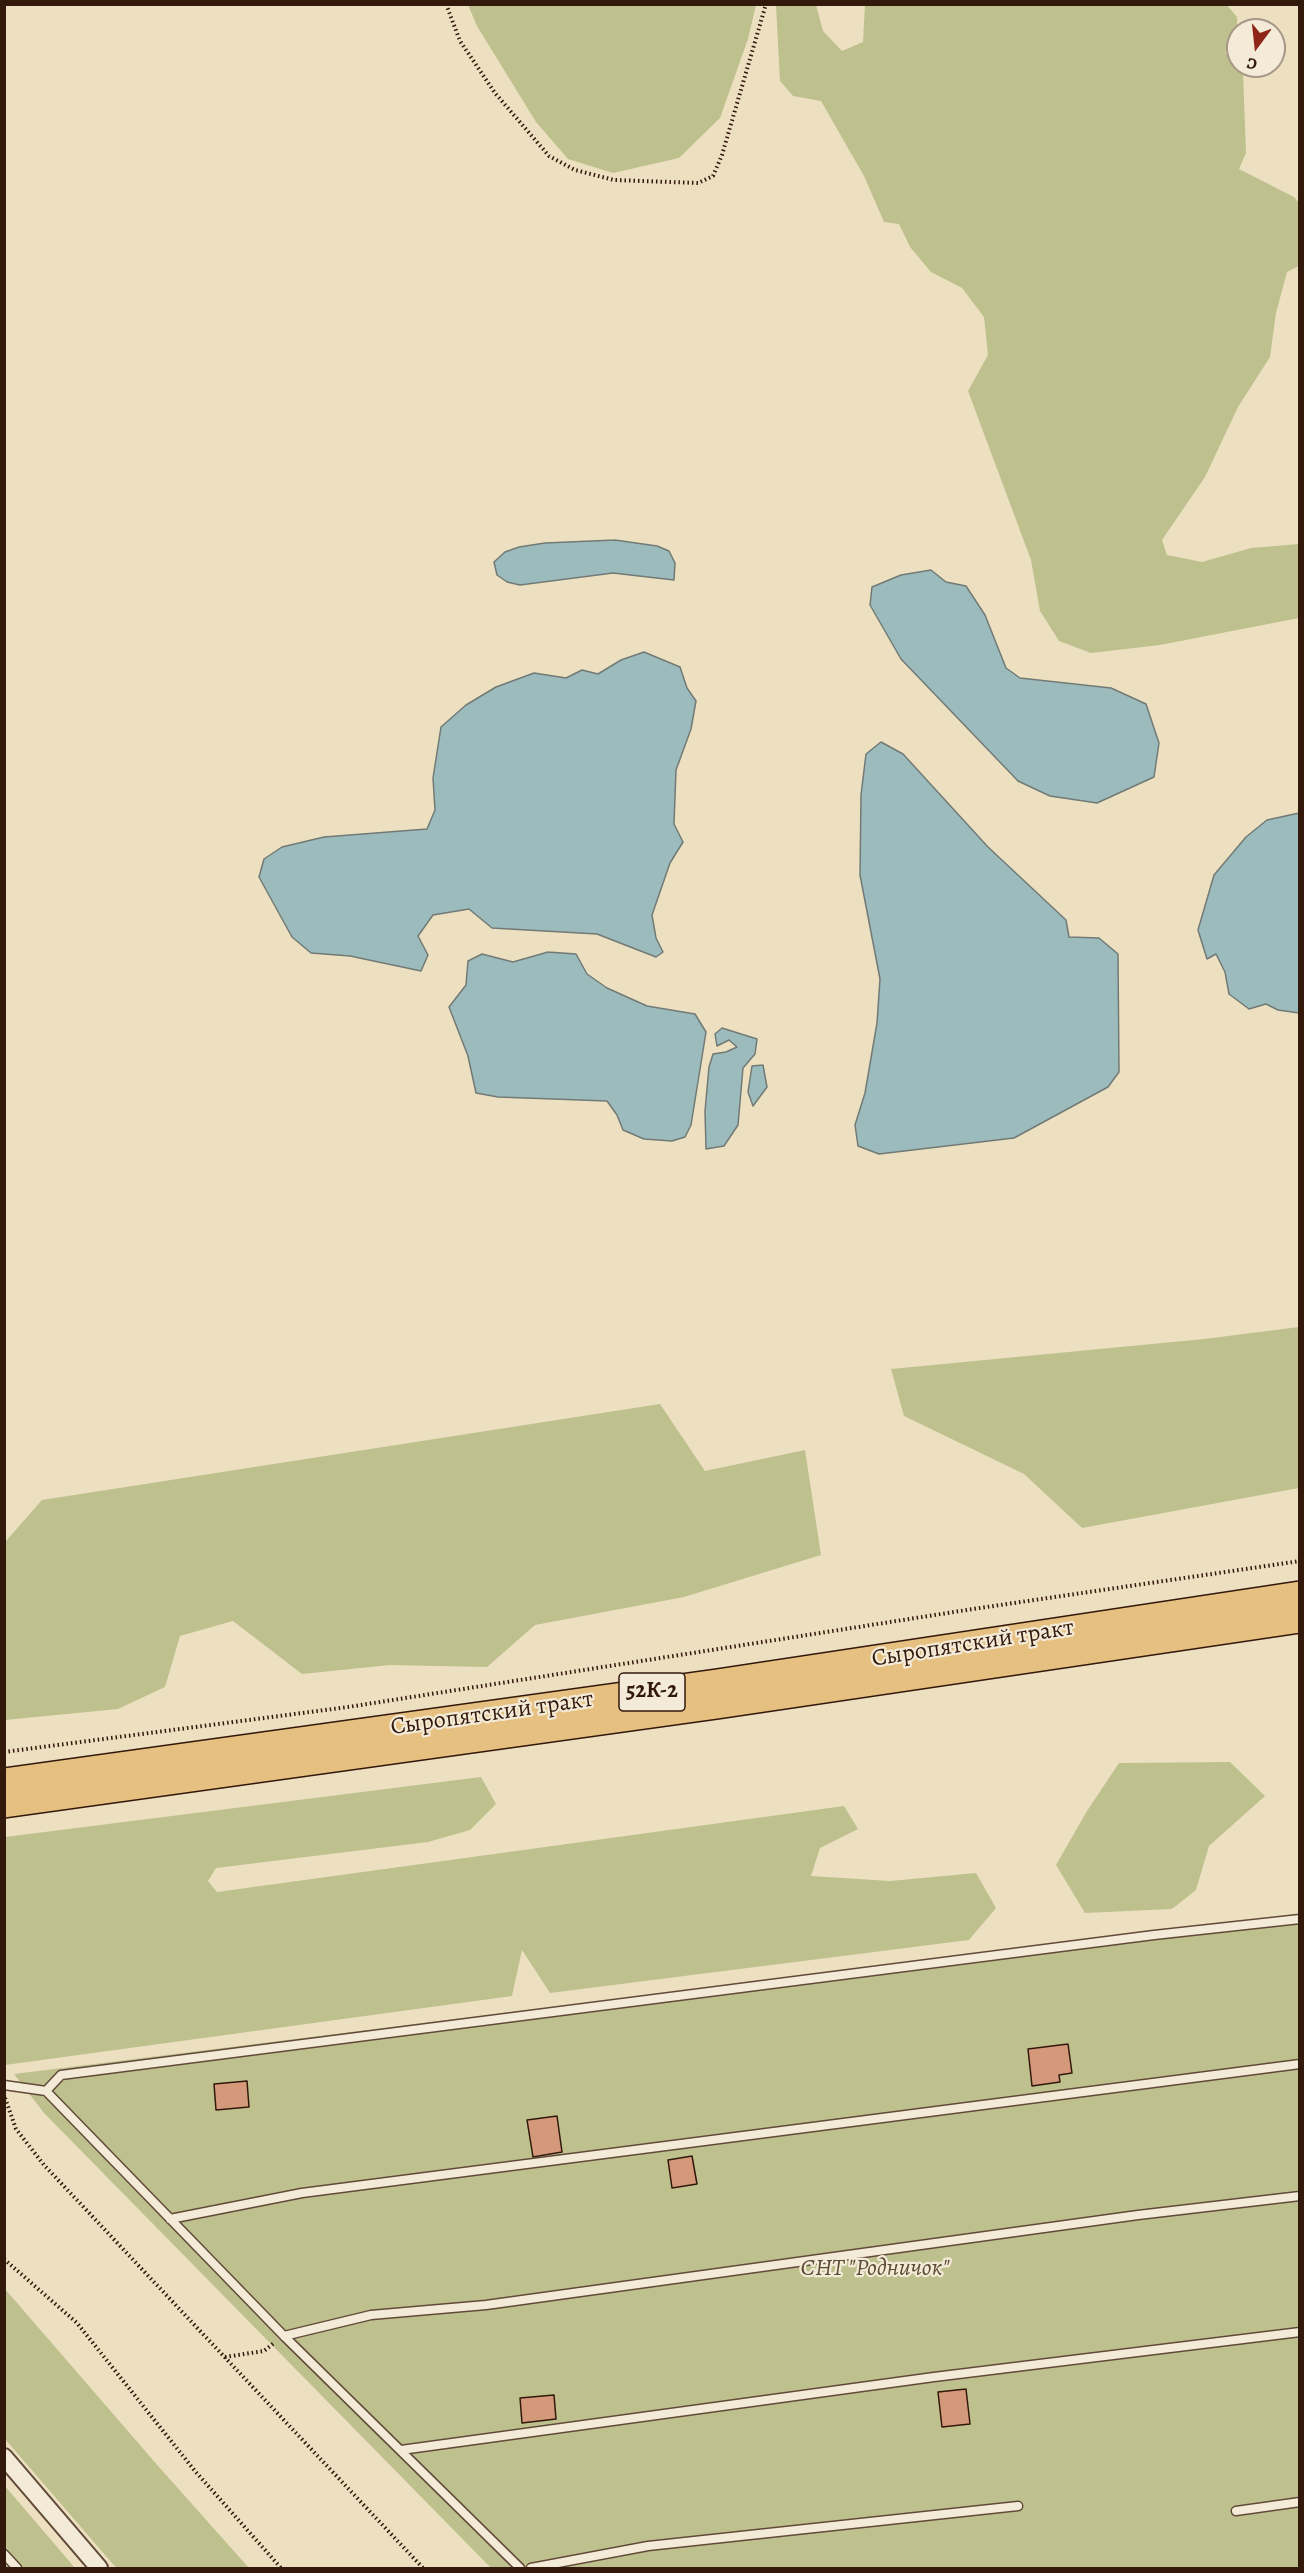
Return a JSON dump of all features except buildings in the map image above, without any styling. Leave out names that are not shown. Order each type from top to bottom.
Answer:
[{"type":"main road","name":"Сыропятский тракт","points":[[4,1782],[705,1684],[1299,1595]]},
{"type":"main road","name":"Сыропятский тракт","points":[[4,1804],[717,1705],[1299,1618]]},
{"type":"street","points":[[4,2457],[99,2568]]},
{"type":"lane","points":[[46,2091],[61,2075],[1154,1935],[1299,1919]]},
{"type":"lane","points":[[170,2219],[314,2191],[1299,2064]]},
{"type":"lane","points":[[4,2085],[46,2091],[284,2336],[520,2568]]},
{"type":"lane","points":[[284,2336],[371,2315],[486,2305],[1138,2215],[1299,2196]]},
{"type":"lane","points":[[401,2450],[911,2380],[1299,2332]]},
{"type":"lane","points":[[1236,2511],[1299,2502]]},
{"type":"lane","points":[[531,2568],[648,2546],[1018,2506]]},
{"type":"lane","points":[[4,2554],[17,2568]]},
{"type":"path","points":[[447,4],[460,41],[495,93],[549,156],[575,170],[614,180],[698,183],[713,176],[722,155],[766,4]]},
{"type":"path","points":[[4,1752],[348,1707],[974,1608],[1299,1561]]},
{"type":"path","points":[[4,2094],[16,2129],[24,2141],[423,2568]]},
{"type":"path","points":[[4,2259],[77,2323],[188,2462],[281,2568]]},
{"type":"path","points":[[224,2357],[244,2356],[264,2351],[284,2336]]},
{"type":"green space","points":[[1226,4],[1237,17],[1226,18],[1225,52],[1226,78],[1243,78],[1246,153],[1239,169],[1294,197],[1299,203],[1299,266],[1287,272],[1276,313],[1270,357],[1238,407],[1205,477],[1162,540],[1167,555],[1202,562],[1251,548],[1299,544],[1299,618],[1160,645],[1091,653],[1059,641],[1040,611],[1031,560],[968,391],[988,355],[984,317],[962,288],[931,272],[910,247],[899,224],[884,222],[864,176],[821,101],[793,96],[780,81],[776,5],[816,5],[823,31],[842,51],[863,42],[865,5]]},
{"type":"green space","points":[[468,5],[756,5],[748,39],[720,118],[679,158],[613,173],[568,159],[536,122],[477,26]]},
{"type":"green space","points":[[1299,1327],[1299,1488],[1082,1528],[1024,1474],[904,1416],[891,1369],[1204,1339]]},
{"type":"green space","points":[[660,1404],[705,1471],[805,1450],[821,1555],[684,1597],[535,1625],[487,1667],[390,1665],[302,1674],[233,1621],[180,1636],[165,1687],[118,1709],[5,1720],[5,1542],[42,1500]]},
{"type":"green space","points":[[1230,1762],[1265,1796],[1209,1846],[1196,1890],[1172,1909],[1085,1913],[1056,1865],[1087,1811],[1119,1763]]},
{"type":"green space","points":[[481,1777],[496,1804],[470,1830],[428,1842],[216,1868],[208,1881],[217,1892],[844,1806],[858,1829],[820,1848],[811,1876],[890,1881],[976,1873],[996,1908],[969,1940],[550,1993],[522,1950],[512,1996],[5,2065],[5,1837]]},
{"type":"green space","name":"СНТ \"Родничок\"","points":[[1299,1914],[1299,2568],[491,2568],[44,2113],[14,2074]]},
{"type":"green space","points":[[5,2289],[249,2568],[117,2568],[111,2562],[5,2439]]},
{"type":"green space","points":[[5,2486],[75,2568],[5,2568]]},
{"type":"water","points":[[615,540],[657,546],[669,551],[675,563],[674,580],[613,573],[520,585],[507,582],[497,575],[494,562],[505,552],[519,547],[545,543]]},
{"type":"water","points":[[931,570],[946,582],[966,586],[985,615],[1006,668],[1020,678],[1111,688],[1146,704],[1159,743],[1154,777],[1097,803],[1050,796],[1018,781],[901,659],[870,605],[872,587],[901,575]]},
{"type":"water","points":[[644,652],[680,667],[687,688],[696,701],[691,729],[676,770],[674,824],[683,842],[670,863],[652,915],[656,938],[663,952],[656,957],[597,934],[492,928],[469,909],[433,915],[418,936],[428,955],[421,971],[350,956],[311,953],[292,937],[259,877],[264,859],[282,847],[324,837],[427,829],[435,810],[433,778],[441,727],[466,705],[496,687],[534,673],[566,678],[582,670],[598,674],[621,660]]},
{"type":"water","points":[[881,742],[903,754],[988,847],[1066,920],[1069,937],[1099,938],[1118,954],[1119,1072],[1108,1087],[1014,1138],[879,1154],[858,1146],[855,1125],[865,1093],[877,1023],[880,979],[860,875],[861,795],[866,754]]},
{"type":"water","points":[[1299,813],[1299,1013],[1278,1010],[1266,1004],[1249,1009],[1229,994],[1225,972],[1216,954],[1207,959],[1198,930],[1214,875],[1246,837],[1267,820]]},
{"type":"water","points":[[548,952],[576,954],[587,974],[607,988],[647,1006],[695,1014],[706,1032],[691,1125],[685,1137],[672,1141],[644,1139],[623,1130],[617,1115],[607,1101],[498,1097],[476,1093],[468,1056],[449,1007],[466,985],[468,961],[482,954],[513,962]]},
{"type":"water","points":[[722,1028],[757,1039],[755,1054],[743,1068],[738,1125],[724,1146],[706,1149],[705,1111],[709,1067],[713,1054],[737,1047],[729,1040],[717,1046],[715,1034]]},
{"type":"water","points":[[763,1065],[767,1087],[753,1106],[748,1092],[752,1066]]}]
